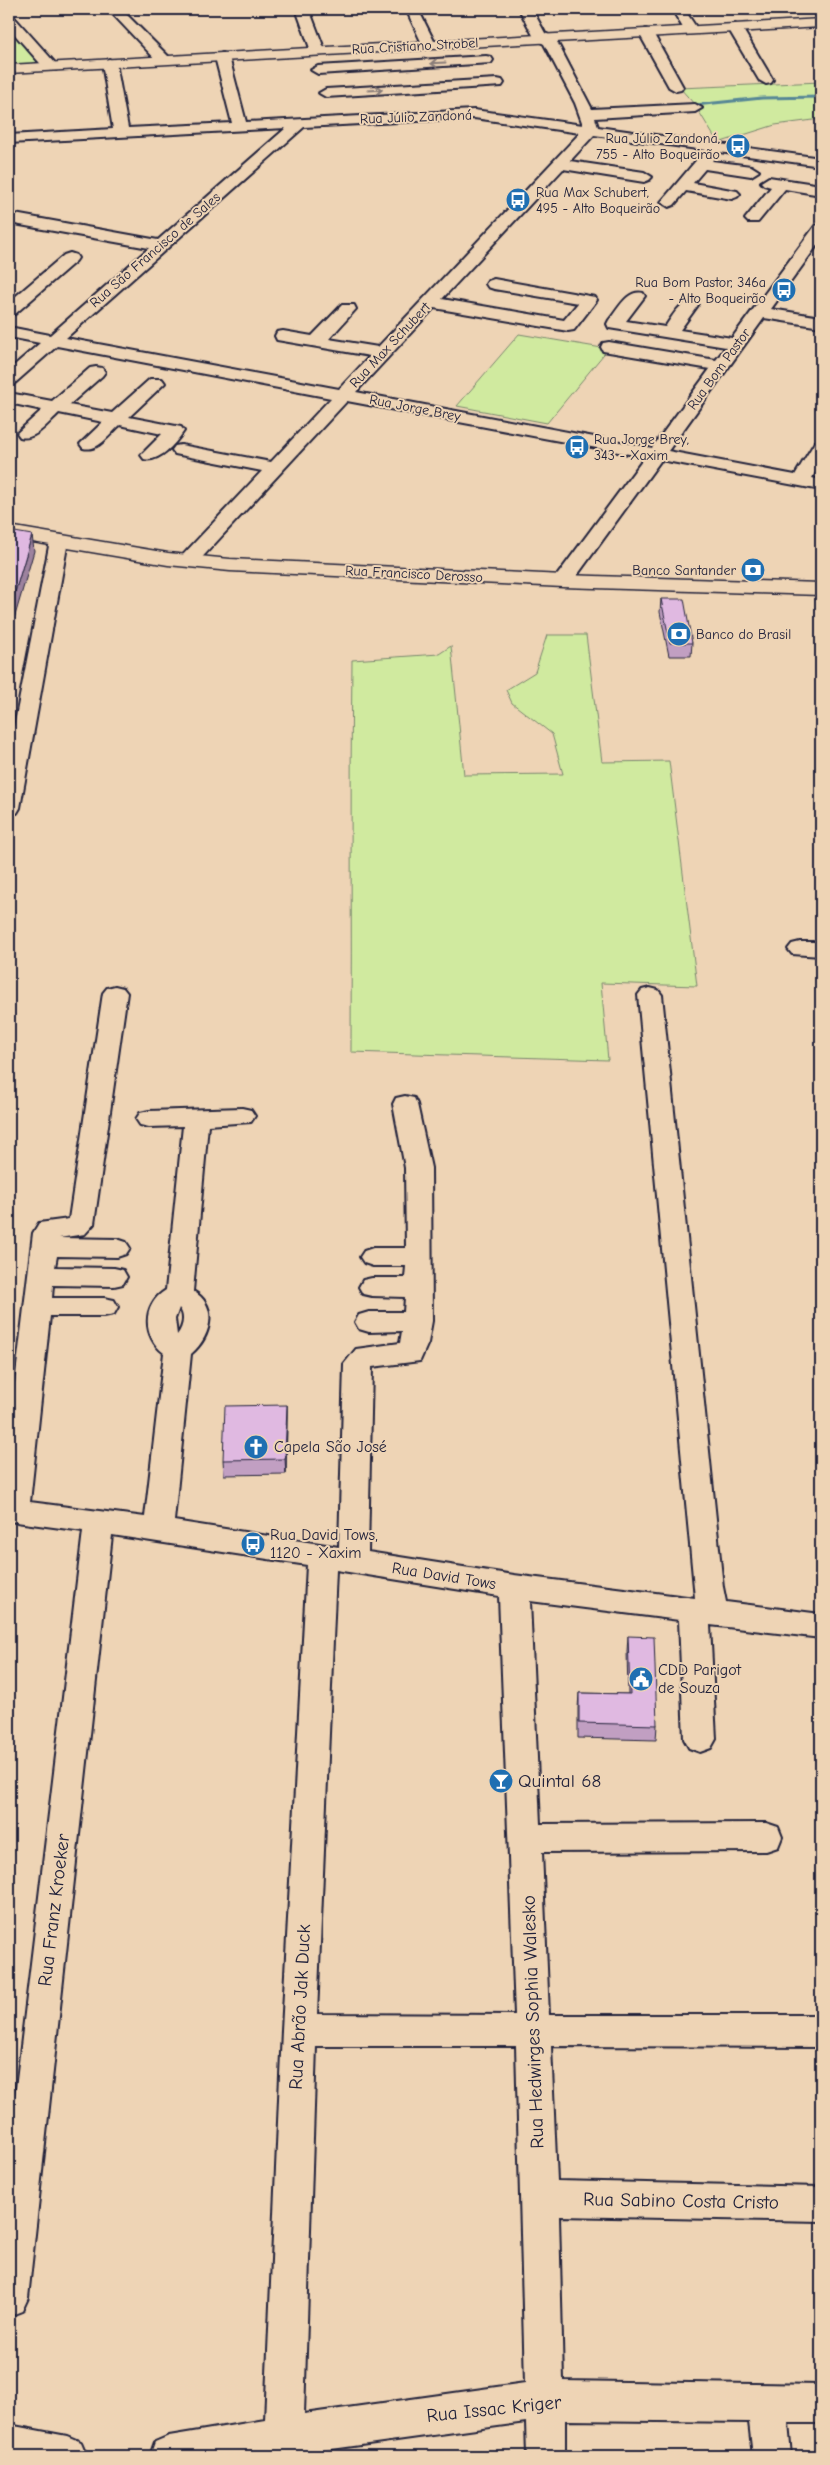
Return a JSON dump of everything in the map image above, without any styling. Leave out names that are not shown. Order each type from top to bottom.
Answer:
[{"type":"main road","name":"Rua Cristiano Strobel","points":[[9,69],[222,57],[317,60],[429,45],[821,23]]},
{"type":"main road","name":"Rua Francisco Derosso","points":[[9,532],[188,561],[239,566],[563,581],[821,589]]},
{"type":"street","points":[[114,9],[164,60]]},
{"type":"street","points":[[302,9],[317,60],[319,110],[499,89],[484,55],[317,60]]},
{"type":"street","points":[[412,9],[429,45]]},
{"type":"street","points":[[526,9],[540,36],[550,41],[589,121],[695,108]]},
{"type":"street","points":[[678,9],[691,30]]},
{"type":"street","points":[[9,20],[51,67]]},
{"type":"street","points":[[735,28],[766,80]]},
{"type":"street","points":[[646,33],[676,87]]},
{"type":"street","points":[[222,57],[240,126]]},
{"type":"street","points":[[109,63],[121,132]]},
{"type":"street","name":"Rua Júlio Zandoná","points":[[9,139],[240,126],[319,110],[474,114],[589,121],[716,147],[821,162]]},
{"type":"street","name":"Rua São Francisco de Sales","points":[[9,378],[319,110]]},
{"type":"street","name":"Rua Max Schubert","points":[[188,561],[559,164],[589,121]]},
{"type":"street","points":[[669,202],[716,147]]},
{"type":"street","points":[[559,164],[644,177]]},
{"type":"street","points":[[702,164],[751,171]]},
{"type":"street","points":[[753,219],[775,183],[821,190]]},
{"type":"street","points":[[683,186],[732,194]]},
{"type":"street","points":[[10,219],[162,245]]},
{"type":"street","points":[[49,241],[65,228]]},
{"type":"street","name":"Rua Bom Pastor","points":[[563,581],[821,229]]},
{"type":"street","points":[[104,250],[119,237]]},
{"type":"street","points":[[9,310],[70,258]]},
{"type":"street","points":[[430,302],[568,326],[589,300],[494,284]]},
{"type":"street","points":[[637,296],[615,324],[736,344]]},
{"type":"street","points":[[669,333],[690,305]]},
{"type":"street","points":[[316,342],[348,309]]},
{"type":"street","points":[[760,312],[821,322]]},
{"type":"street","name":"Rua Jorge Brey","points":[[9,332],[821,485]]},
{"type":"street","points":[[283,336],[382,353]]},
{"type":"street","points":[[610,347],[721,366]]},
{"type":"street","points":[[26,432],[96,372]]},
{"type":"street","points":[[89,444],[156,383]]},
{"type":"street","points":[[9,398],[174,431],[150,455]]},
{"type":"street","points":[[801,481],[821,446]]},
{"type":"street","points":[[181,450],[275,468]]},
{"type":"street","points":[[9,808],[59,540]]},
{"type":"street","points":[[11,1510],[48,1229],[76,1228],[81,1224],[116,993]]},
{"type":"street","points":[[650,995],[708,1587],[704,1612],[700,1739]]},
{"type":"street","points":[[370,1322],[418,1321],[418,1168],[405,1104]]},
{"type":"street","points":[[149,1119],[242,1116]]},
{"type":"street","points":[[158,1530],[178,1350],[164,1339],[161,1314],[171,1298],[178,1295],[196,1117]]},
{"type":"street","points":[[45,1247],[117,1248]]},
{"type":"street","points":[[373,1257],[418,1256]]},
{"type":"street","points":[[42,1276],[114,1277]]},
{"type":"street","points":[[372,1286],[418,1288]]},
{"type":"street","points":[[38,1307],[104,1307]]},
{"type":"street","name":"Rua Abrão Jak Duck","points":[[283,2446],[299,2030],[337,1560],[358,1364],[366,1356],[410,1354],[414,1349],[418,1321]]},
{"type":"street","name":"Rua David Tows","points":[[11,1510],[158,1530],[514,1587],[821,1626]]},
{"type":"street","name":"Rua Franz Kroeker","points":[[9,2298],[99,1523]]},
{"type":"street","name":"Rua Hedwirges Sophia Walesko","points":[[514,1587],[540,2198],[543,2400],[546,2456]]},
{"type":"street","points":[[526,1838],[766,1837]]},
{"type":"street","points":[[299,2030],[821,2031]]},
{"type":"street","name":"Rua Sabino Costa Cristo","points":[[540,2198],[821,2204]]},
{"type":"street","name":"Rua Issac Kriger","points":[[169,2456],[283,2446],[543,2400],[821,2404]]},
{"type":"street","points":[[766,2403],[772,2456]]},
{"type":"street","points":[[9,2444],[67,2456]]},
{"type":"green space","points":[[9,26],[44,63],[9,65]]},
{"type":"green space","points":[[821,82],[821,119],[775,125],[718,143],[695,105],[680,88]]},
{"type":"green space","points":[[519,334],[608,349],[547,423],[457,406]]},
{"type":"green space","points":[[547,635],[586,635],[602,762],[669,761],[697,986],[601,983],[608,1060],[351,1052],[352,660],[439,654],[451,646],[464,775],[563,774],[552,734],[512,703],[506,690],[535,672]]},
{"type":"building","points":[[9,531],[32,535],[9,612]]},
{"type":"building","points":[[661,599],[684,599],[692,643],[670,643]]},
{"type":"building","name":"Capela São José","points":[[287,1405],[285,1459],[223,1460],[225,1406]]},
{"type":"building","name":"CDD Parigot de Souza","points":[[628,1636],[654,1637],[657,1725],[579,1723],[579,1693],[630,1694]]},
{"type":"waterway","points":[[695,105],[762,98],[821,97]]},
{"type":"place","name":"Rua Júlio Zandoná, 755 - Alto Boqueirão","points":[[738,146]]},
{"type":"place","name":"Rua Max Schubert, 495 - Alto Boqueirão","points":[[518,200]]},
{"type":"place","name":"Rua Bom Pastor, 346a - Alto Boqueirão","points":[[784,290]]},
{"type":"place","name":"Rua Jorge Brey, 343 - Xaxim","points":[[577,447]]},
{"type":"place","name":"Banco Santander","points":[[753,570]]},
{"type":"place","name":"Banco do Brasil","points":[[679,634]]},
{"type":"place","name":"Capela São José","points":[[256,1447]]},
{"type":"place","name":"Rua David Tows, 1120 - Xaxim","points":[[253,1544]]},
{"type":"place","name":"CDD Parigot de Souza","points":[[641,1679]]},
{"type":"place","name":"Quintal 68","points":[[501,1781]]}]
